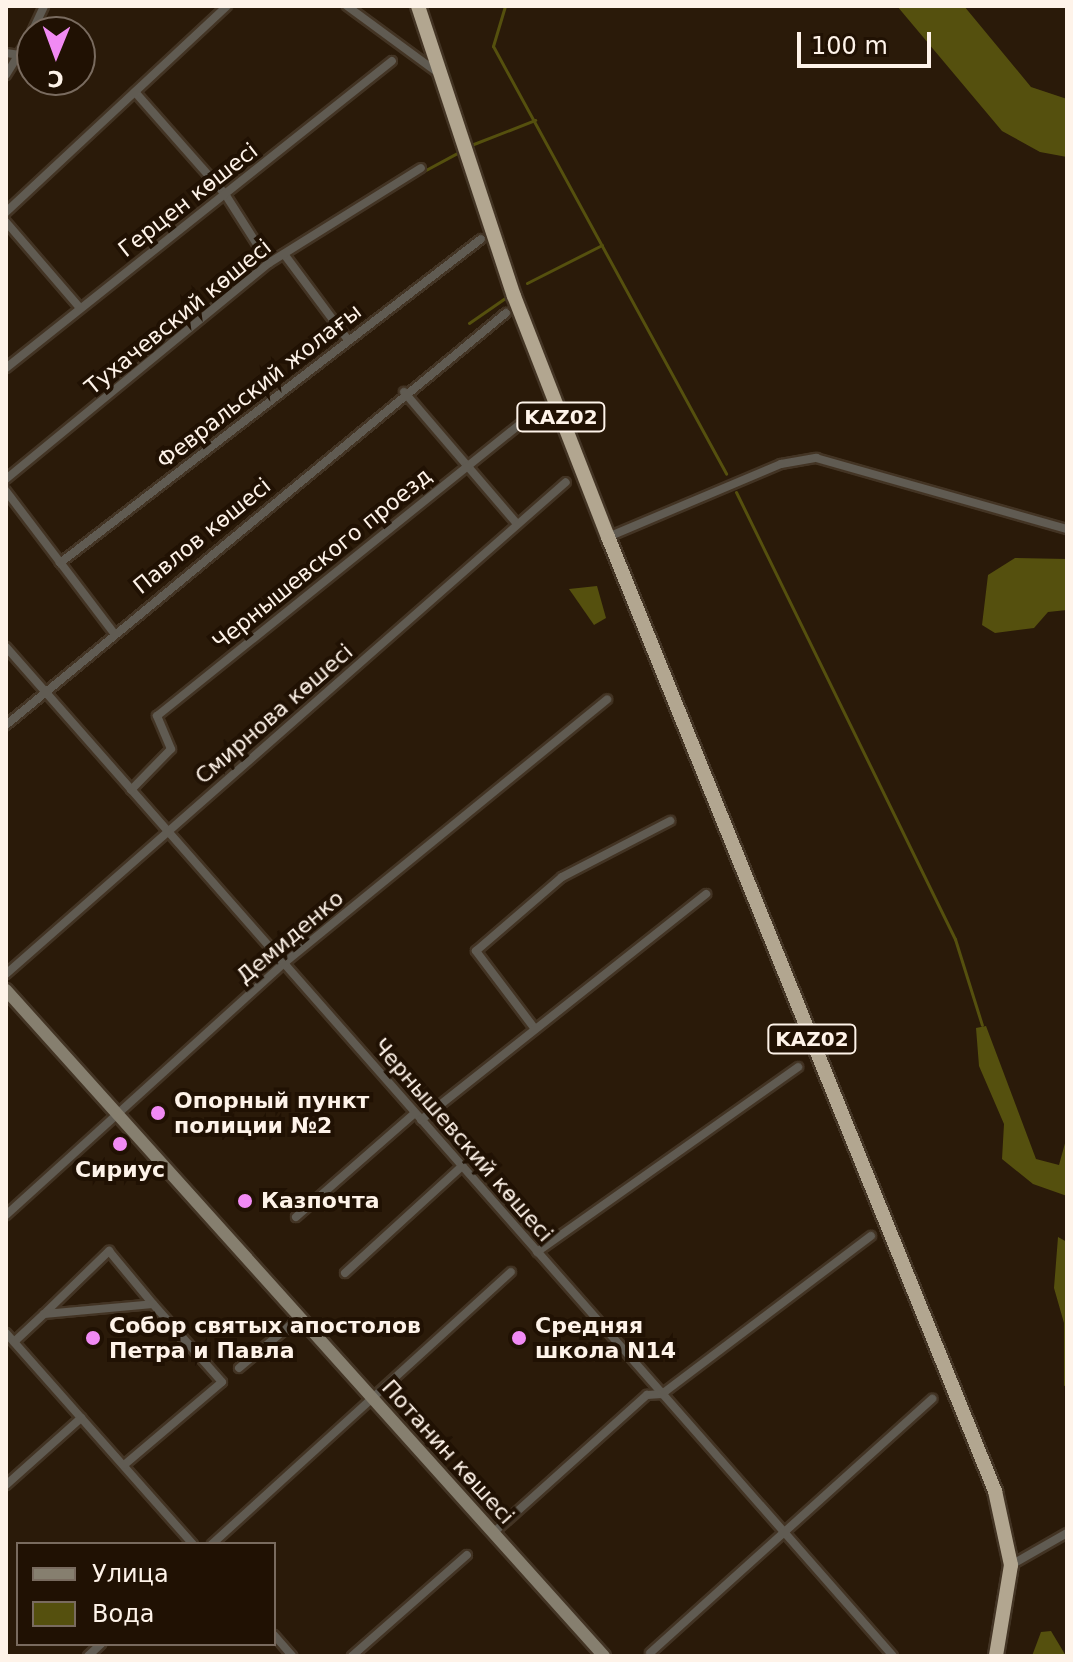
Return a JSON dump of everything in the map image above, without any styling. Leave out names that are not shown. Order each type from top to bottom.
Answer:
[{"type":"highway","name":"KAZ02","points":[[418,6],[513,292],[608,537],[995,1491],[1010,1544],[1011,1565],[996,1656]]},
{"type":"main road","name":"Потанин көшесі","points":[[6,990],[604,1656]]},
{"type":"street","points":[[6,212],[227,6]]},
{"type":"street","points":[[347,6],[442,75]]},
{"type":"street","name":"Герцен көшесі","points":[[6,368],[392,61]]},
{"type":"street","points":[[135,92],[225,194],[269,263]]},
{"type":"street","name":"Тухачевский көшесі","points":[[6,479],[269,263],[421,168]]},
{"type":"street","points":[[6,222],[80,308]]},
{"type":"street","name":"Февральский жолағы","points":[[60,563],[481,239]]},
{"type":"street","points":[[284,254],[348,340]]},
{"type":"street","name":"Павлов көшесі","points":[[6,725],[43,690],[422,377],[506,313]]},
{"type":"street","points":[[404,392],[517,524]]},
{"type":"street","name":"Чернышевского проезд","points":[[131,790],[171,744],[157,716],[537,410]]},
{"type":"street","points":[[608,537],[781,464],[816,458],[1067,529]]},
{"type":"street","name":"Смирнова көшесі","points":[[6,974],[566,482]]},
{"type":"street","points":[[6,491],[113,632]]},
{"type":"street","name":"Чернышевский көшесі","points":[[6,647],[893,1656]]},
{"type":"street","name":"Демиденко","points":[[6,1215],[284,963],[607,700]]},
{"type":"street","points":[[535,1029],[476,951],[562,877],[670,821]]},
{"type":"street","points":[[296,1217],[418,1117],[706,894]]},
{"type":"street","points":[[537,1252],[798,1067]]},
{"type":"street","points":[[345,1273],[462,1166]]},
{"type":"street","points":[[493,1533],[647,1395],[662,1394],[871,1236]]},
{"type":"street","points":[[14,1342],[109,1251],[222,1382],[124,1465]]},
{"type":"street","points":[[214,1542],[511,1272]]},
{"type":"street","points":[[44,1314],[153,1304]]},
{"type":"street","points":[[239,1368],[300,1317]]},
{"type":"street","points":[[6,1333],[191,1542]]},
{"type":"street","points":[[650,1653],[932,1399]]},
{"type":"street","points":[[6,1485],[81,1418]]},
{"type":"street","points":[[1011,1565],[1067,1533]]},
{"type":"street","points":[[352,1656],[467,1555]]},
{"type":"street","points":[[276,1637],[292,1656]]},
{"type":"water","points":[[897,6],[964,6],[1031,87],[1067,99],[1067,157],[1040,152],[1002,131]]},
{"type":"water","points":[[1015,558],[1067,559],[1067,610],[1048,612],[1034,628],[995,633],[982,625],[988,575]]},
{"type":"water","points":[[597,586],[606,618],[594,625],[569,589]]},
{"type":"water","points":[[986,1026],[1036,1159],[1059,1165],[1067,1136],[1067,1196],[1033,1184],[1002,1159],[1004,1124],[979,1066],[976,1028]]},
{"type":"water","points":[[1058,1237],[1067,1242],[1067,1385],[1064,1386],[1064,1323],[1054,1288]]},
{"type":"water","points":[[1051,1631],[1066,1656],[1032,1656],[1041,1632]]},
{"type":"waterway","points":[[505,6],[493,46],[726,474]]},
{"type":"waterway","points":[[471,145],[535,120]]},
{"type":"waterway","points":[[422,172],[461,151]]},
{"type":"waterway","points":[[527,283],[602,245]]},
{"type":"waterway","points":[[469,323],[508,296]]},
{"type":"waterway","points":[[736,492],[955,939],[982,1025]]},
{"type":"place","name":"Опорный пункт полиции №2","points":[[158,1113]]},
{"type":"place","name":"Сириус","points":[[120,1144]]},
{"type":"place","name":"Казпочта","points":[[245,1201]]},
{"type":"place","name":"Собор святых апостолов Петра и Павла","points":[[93,1338]]},
{"type":"place","name":"Средняя школа N14","points":[[519,1338]]}]
